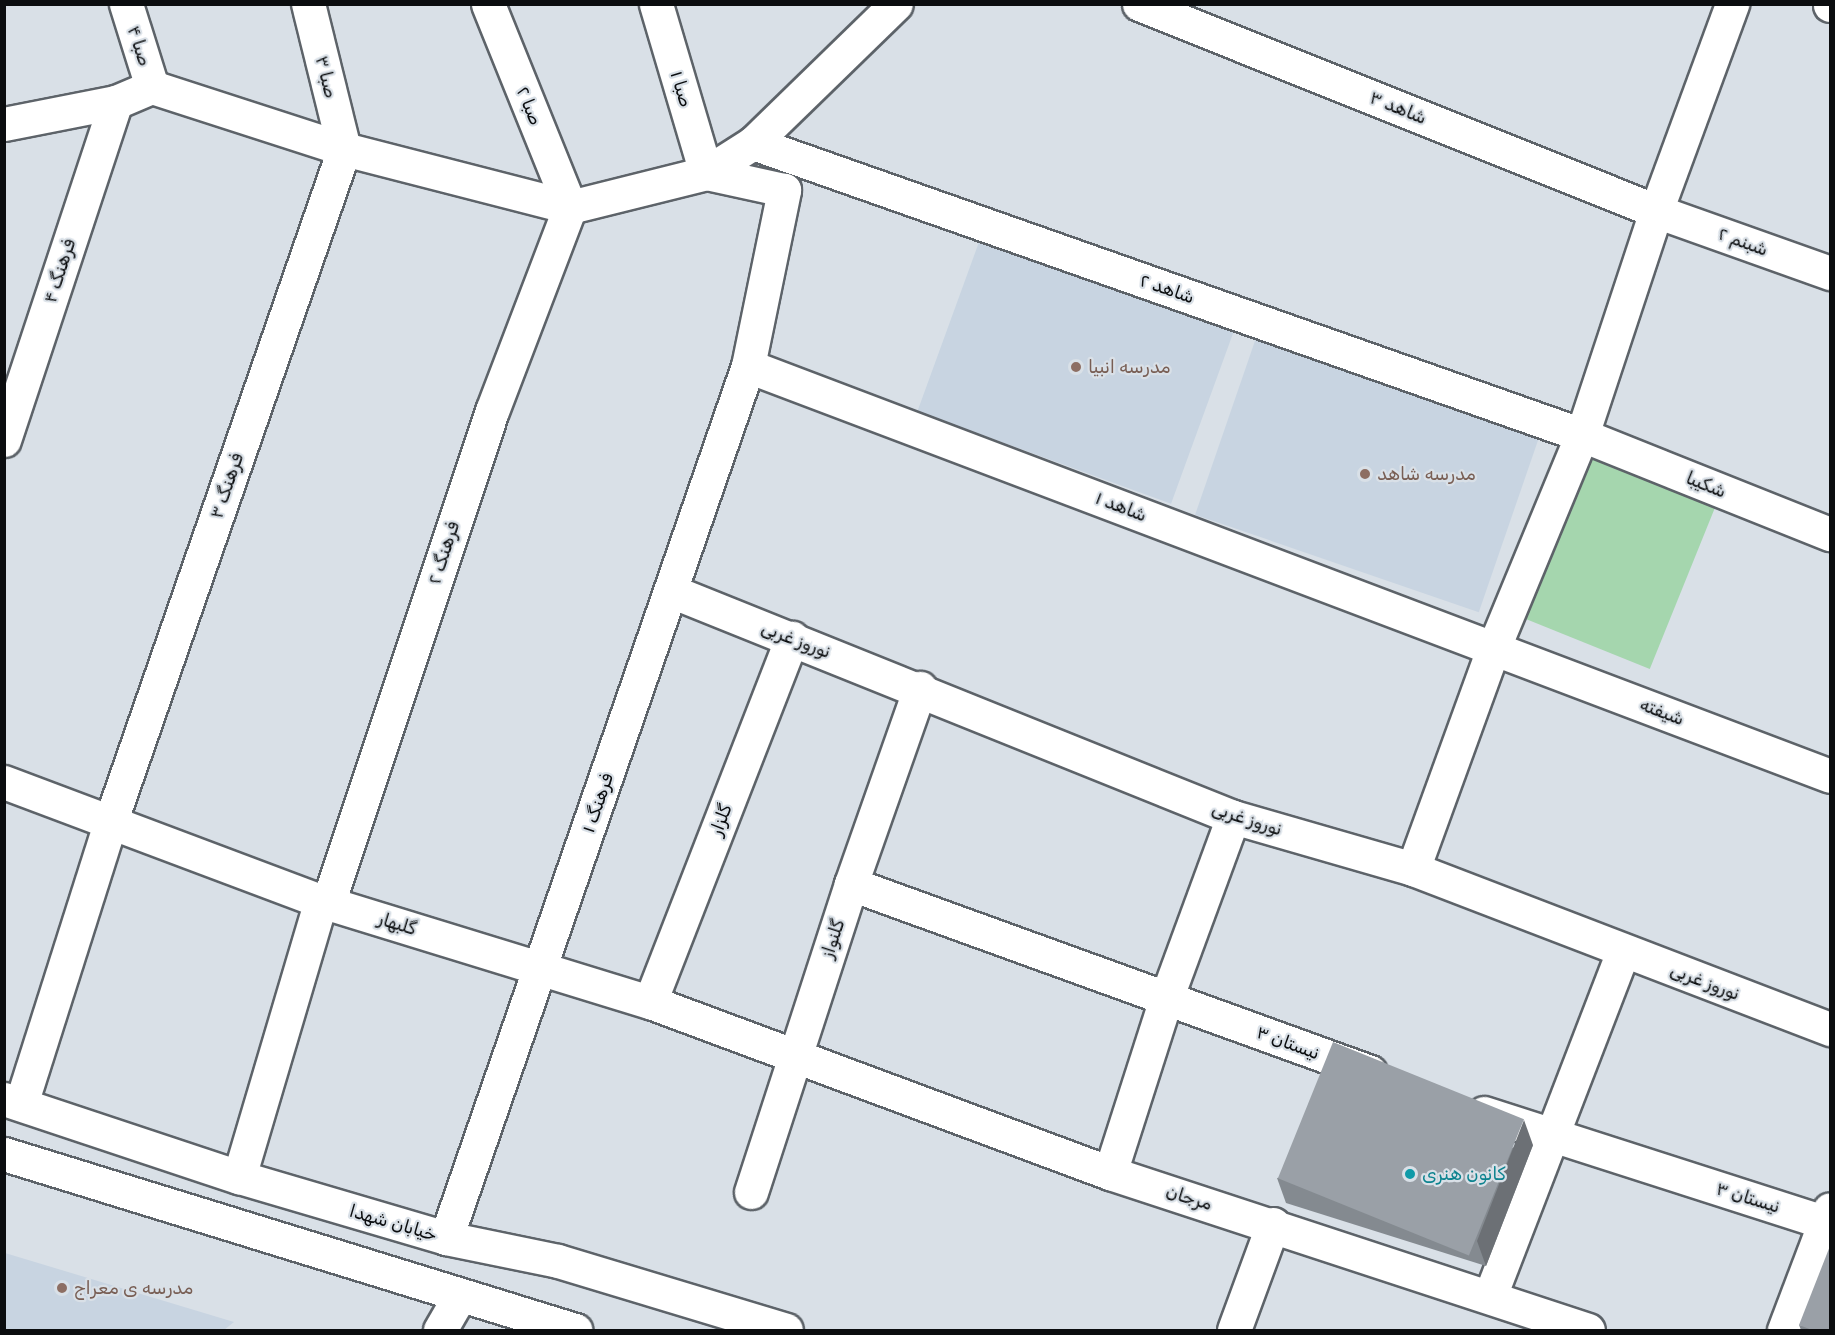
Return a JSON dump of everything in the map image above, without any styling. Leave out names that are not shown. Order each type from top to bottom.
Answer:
[{"type":"street","name":"صبا ۴","points":[[126,4],[152,87]]},
{"type":"street","name":"صبا ۳","points":[[308,4],[344,149]]},
{"type":"street","name":"صبا ۲","points":[[488,4],[570,207]]},
{"type":"street","name":"صبا ۱","points":[[656,4],[705,173]]},
{"type":"street","points":[[4,124],[116,102],[152,87],[344,149],[570,207],[705,173],[753,143],[896,4]]},
{"type":"street","name":"شاهد ۳","points":[[1139,4],[1656,211]]},
{"type":"street","points":[[1413,869],[1494,647],[1582,435],[1656,211],[1732,4]]},
{"type":"street","name":"فرهنگ ۴","points":[[4,440],[116,102]]},
{"type":"street","name":"شاهد ۲","points":[[753,143],[1582,435]]},
{"type":"street","name":"فرهنگ ۳","points":[[13,1101],[344,149]]},
{"type":"street","name":"فرهنگ ۱","points":[[446,1238],[748,366],[784,190],[705,173]]},
{"type":"street","name":"فرهنگ ۲","points":[[239,1177],[324,902],[492,411],[570,207]]},
{"type":"street","name":"شبنم ۲","points":[[1656,211],[1830,273]]},
{"type":"street","name":"شاهد ۱","points":[[748,366],[1494,647]]},
{"type":"street","name":"شکیبا","points":[[1582,435],[1830,534]]},
{"type":"street","name":"نوروز غربی","points":[[671,591],[920,688],[1233,817],[1413,869],[1830,1029]]},
{"type":"street","name":"گلزار","points":[[650,1002],[792,639]]},
{"type":"street","name":"شیفته","points":[[1494,647],[1830,776]]},
{"type":"street","name":"گلنواز","points":[[751,1192],[851,884],[920,688]]},
{"type":"street","name":"گلبهار","points":[[4,782],[324,902],[650,1002],[794,1054]]},
{"type":"street","points":[[1110,1173],[1166,999],[1233,817]]},
{"type":"street","name":"نیستان ۳","points":[[851,884],[1397,1082]]},
{"type":"street","points":[[1490,1296],[1623,951]]},
{"type":"street","name":"مرجان","points":[[794,1054],[1110,1173],[1273,1224],[1588,1330]]},
{"type":"street","name":"خیابان شهدا","points":[[13,1101],[239,1177],[446,1238],[558,1261],[786,1330]]},
{"type":"street","name":"نیستان ۳","points":[[1452,1101],[1551,1137],[1829,1218]]},
{"type":"street","points":[[4,1154],[565,1329]]},
{"type":"street","points":[[1784,1330],[1829,1218]]},
{"type":"street","points":[[1234,1330],[1273,1224]]},
{"type":"street","points":[[440,1330],[460,1296]]},
{"type":"shaded area","name":"مدرسه انبیا","points":[[983,231],[1237,323],[1171,504],[917,411]]},
{"type":"shaded area","name":"مدرسه شاهد","points":[[1257,335],[1541,433],[1479,612],[1195,515]]},
{"type":"shaded area","name":"مدرسه ی معراج","points":[[5,1253],[234,1322],[224,1330],[5,1330]]},
{"type":"green space","points":[[1587,456],[1715,508],[1650,669],[1522,617]]},
{"type":"building","name":"کانون هنری","points":[[1333,1042],[1524,1119],[1469,1255],[1278,1178]]},
{"type":"building","points":[[1830,1246],[1830,1330],[1812,1330],[1799,1325]]},
{"type":"place","name":"مدرسه انبیا","points":[[1076,367]]},
{"type":"place","name":"مدرسه شاهد","points":[[1365,474]]},
{"type":"place","name":"کانون هنری","points":[[1410,1174]]},
{"type":"place","name":"مدرسه ی معراج","points":[[62,1288]]}]
